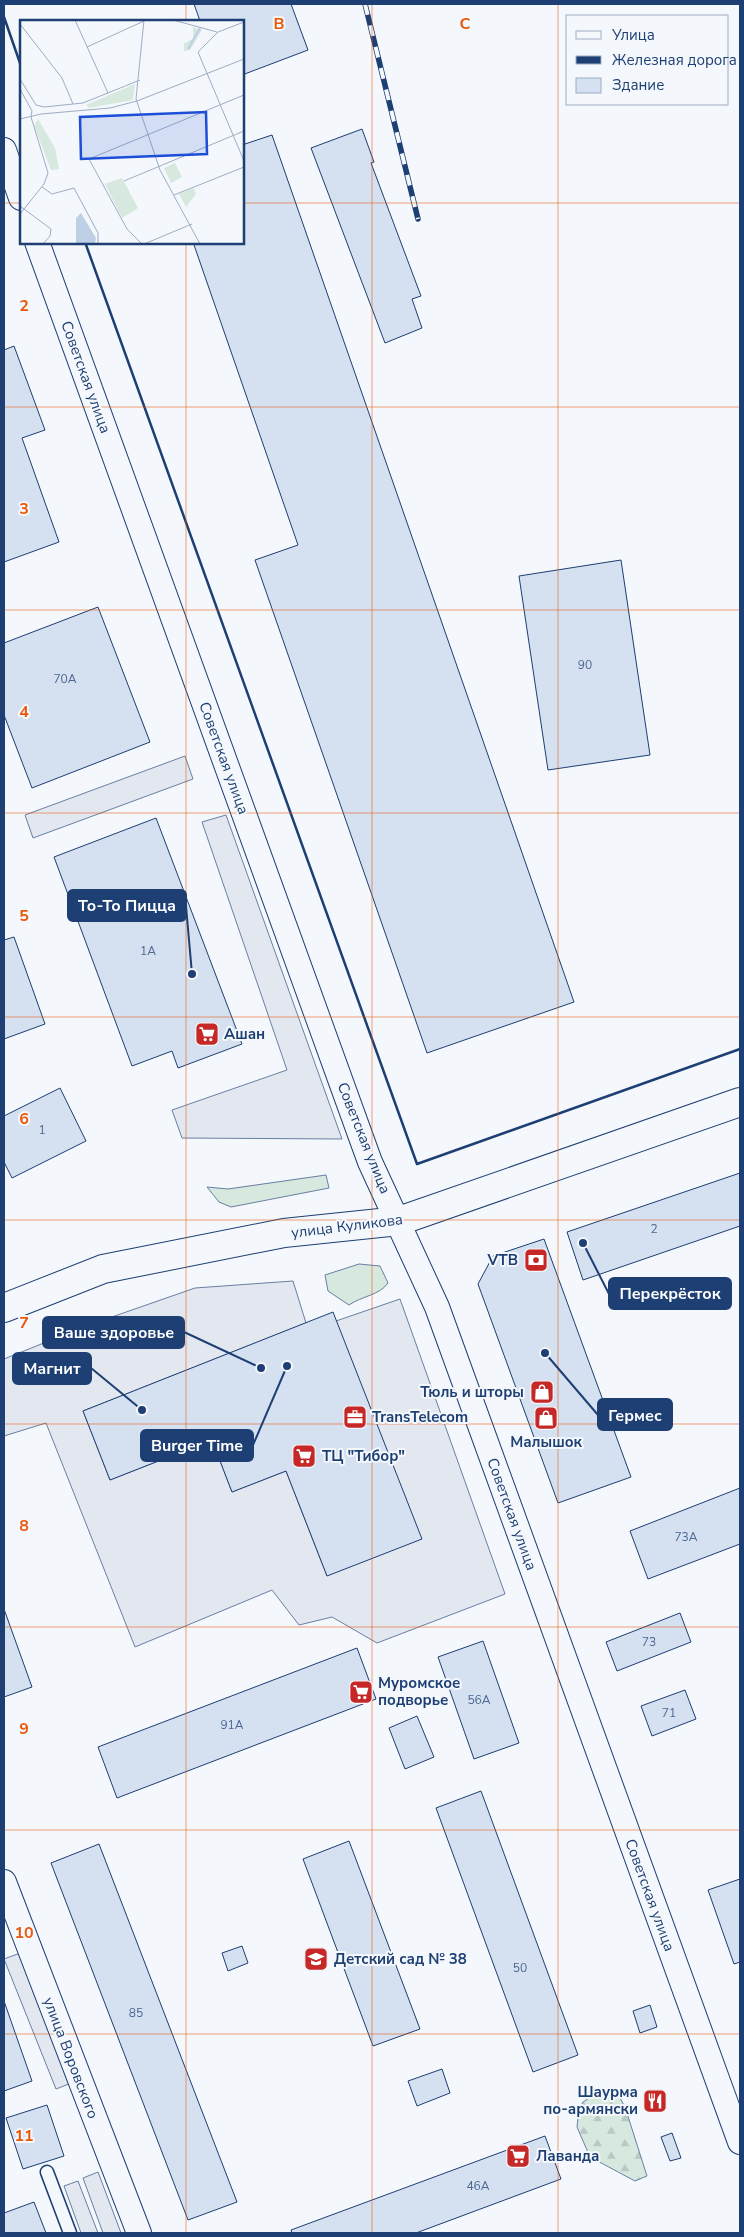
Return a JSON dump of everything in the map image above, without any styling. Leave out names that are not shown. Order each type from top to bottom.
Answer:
[{"type":"main road","name":"улица Куликова","points":[[4,1308],[103,1269],[284,1234],[399,1222],[740,1102]]},
{"type":"street","points":[[4,150],[20,195]]},
{"type":"street","name":"Советская улица","points":[[39,244],[370,1162],[437,1307],[740,2142]]},
{"type":"street","name":"улица Воровского","points":[[4,1882],[139,2233]]},
{"type":"lane","points":[[47,2172],[70,2233]]},
{"type":"green space","points":[[326,1175],[329,1188],[231,1207],[219,1202],[207,1187],[228,1189]]},
{"type":"green space","points":[[359,1264],[380,1266],[388,1283],[376,1293],[349,1305],[328,1291],[325,1275]]},
{"type":"green space","points":[[615,2089],[625,2107],[647,2176],[635,2181],[590,2157],[577,2127],[579,2110],[583,2102],[600,2091]]},
{"type":"shaded area","points":[[185,756],[193,779],[33,838],[25,815]]},
{"type":"shaded area","points":[[226,815],[342,1139],[182,1138],[172,1110],[287,1070],[202,822]]},
{"type":"shaded area","points":[[293,1281],[306,1323],[83,1411],[110,1480],[212,1440],[232,1492],[286,1471],[327,1576],[336,1321],[400,1299],[505,1594],[377,1643],[332,1617],[299,1625],[272,1590],[135,1647],[46,1423],[4,1436],[4,1359],[86,1326],[195,1288]]},
{"type":"shaded area","points":[[23,1952],[74,2082],[56,2089],[4,1959]]},
{"type":"shaded area","points":[[98,2172],[121,2233],[103,2233],[83,2178]]},
{"type":"shaded area","points":[[78,2181],[98,2233],[81,2233],[64,2186]]},
{"type":"building","points":[[194,4],[291,4],[308,50],[244,74],[244,20],[200,20]]},
{"type":"building","points":[[362,129],[374,162],[371,163],[421,296],[412,299],[422,328],[385,343],[311,148]]},
{"type":"building","points":[[272,135],[574,1002],[427,1053],[255,560],[298,545],[194,244],[244,244],[244,144]]},
{"type":"building","points":[[14,346],[45,430],[22,438],[59,542],[4,562],[4,350]]},
{"type":"building","points":[[621,560],[650,755],[548,770],[519,576]]},
{"type":"building","points":[[98,607],[150,742],[32,788],[4,715],[4,643]]},
{"type":"building","points":[[156,818],[242,1044],[178,1068],[172,1051],[132,1066],[54,857]]},
{"type":"building","points":[[14,937],[45,1024],[4,1039],[4,940]]},
{"type":"building","points":[[60,1088],[86,1141],[12,1178],[4,1162],[4,1116]]},
{"type":"building","points":[[740,1173],[740,1226],[583,1280],[567,1232]]},
{"type":"building","points":[[544,1239],[631,1477],[558,1503],[478,1284],[493,1256]]},
{"type":"building","name":"ТЦ \"Тибор\"","points":[[333,1312],[422,1539],[327,1576],[286,1471],[232,1492],[212,1440],[110,1480],[83,1411]]},
{"type":"building","points":[[740,1488],[740,1544],[648,1579],[630,1531]]},
{"type":"building","points":[[4,1609],[32,1687],[4,1697]]},
{"type":"building","points":[[680,1613],[691,1642],[617,1671],[606,1642]]},
{"type":"building","points":[[483,1641],[519,1743],[474,1759],[438,1657]]},
{"type":"building","points":[[357,1648],[376,1699],[117,1798],[98,1747]]},
{"type":"building","points":[[685,1690],[696,1719],[652,1736],[641,1706]]},
{"type":"building","points":[[417,1716],[434,1757],[405,1769],[389,1728]]},
{"type":"building","points":[[481,1791],[578,2055],[533,2072],[436,1808]]},
{"type":"building","points":[[349,1841],[420,2029],[373,2046],[303,1859]]},
{"type":"building","points":[[99,1844],[237,2202],[188,2220],[51,1863]]},
{"type":"building","points":[[740,1879],[740,1962],[734,1964],[708,1890]]},
{"type":"building","points":[[242,1946],[248,1963],[228,1971],[222,1953]]},
{"type":"building","points":[[4,2001],[32,2081],[4,2091]]},
{"type":"building","points":[[650,2005],[657,2027],[640,2033],[633,2011]]},
{"type":"building","points":[[442,2069],[450,2093],[417,2106],[408,2081]]},
{"type":"building","points":[[656,2093],[661,2106],[652,2109],[647,2096]]},
{"type":"building","points":[[47,2105],[64,2156],[23,2169],[6,2118]]},
{"type":"building","points":[[672,2133],[681,2158],[670,2161],[661,2137]]},
{"type":"building","points":[[545,2136],[561,2179],[416,2233],[292,2233],[291,2230]]},
{"type":"building","points":[[34,2202],[46,2233],[4,2233],[4,2213]]},
{"type":"railway","points":[[365,4],[418,219]]},
{"type":"wall","points":[[4,17],[20,63]]},
{"type":"wall","points":[[86,244],[417,1164],[740,1049]]},
{"type":"place","name":"То-То Пицца","points":[[192,974]]},
{"type":"place","name":"Ашан","points":[[207,1034]]},
{"type":"place","name":"Перекрёсток","points":[[583,1243]]},
{"type":"place","name":"VTB","points":[[536,1260]]},
{"type":"place","name":"Гермес","points":[[545,1353]]},
{"type":"place","name":"Burger Time","points":[[287,1366]]},
{"type":"place","name":"Ваше здоровье","points":[[261,1368]]},
{"type":"place","name":"Тюль и шторы","points":[[542,1392]]},
{"type":"place","name":"Магнит","points":[[142,1410]]},
{"type":"place","name":"TransTelecom","points":[[355,1417]]},
{"type":"place","name":"Малышок","points":[[546,1418]]},
{"type":"place","name":"ТЦ \"Тибор\"","points":[[304,1456]]},
{"type":"place","name":"Муромское подворье","points":[[361,1692]]},
{"type":"place","name":"Детский сад № 38","points":[[316,1959]]},
{"type":"place","name":"Шаурма по-армянски","points":[[655,2101]]},
{"type":"place","name":"Лаванда","points":[[518,2156]]}]
